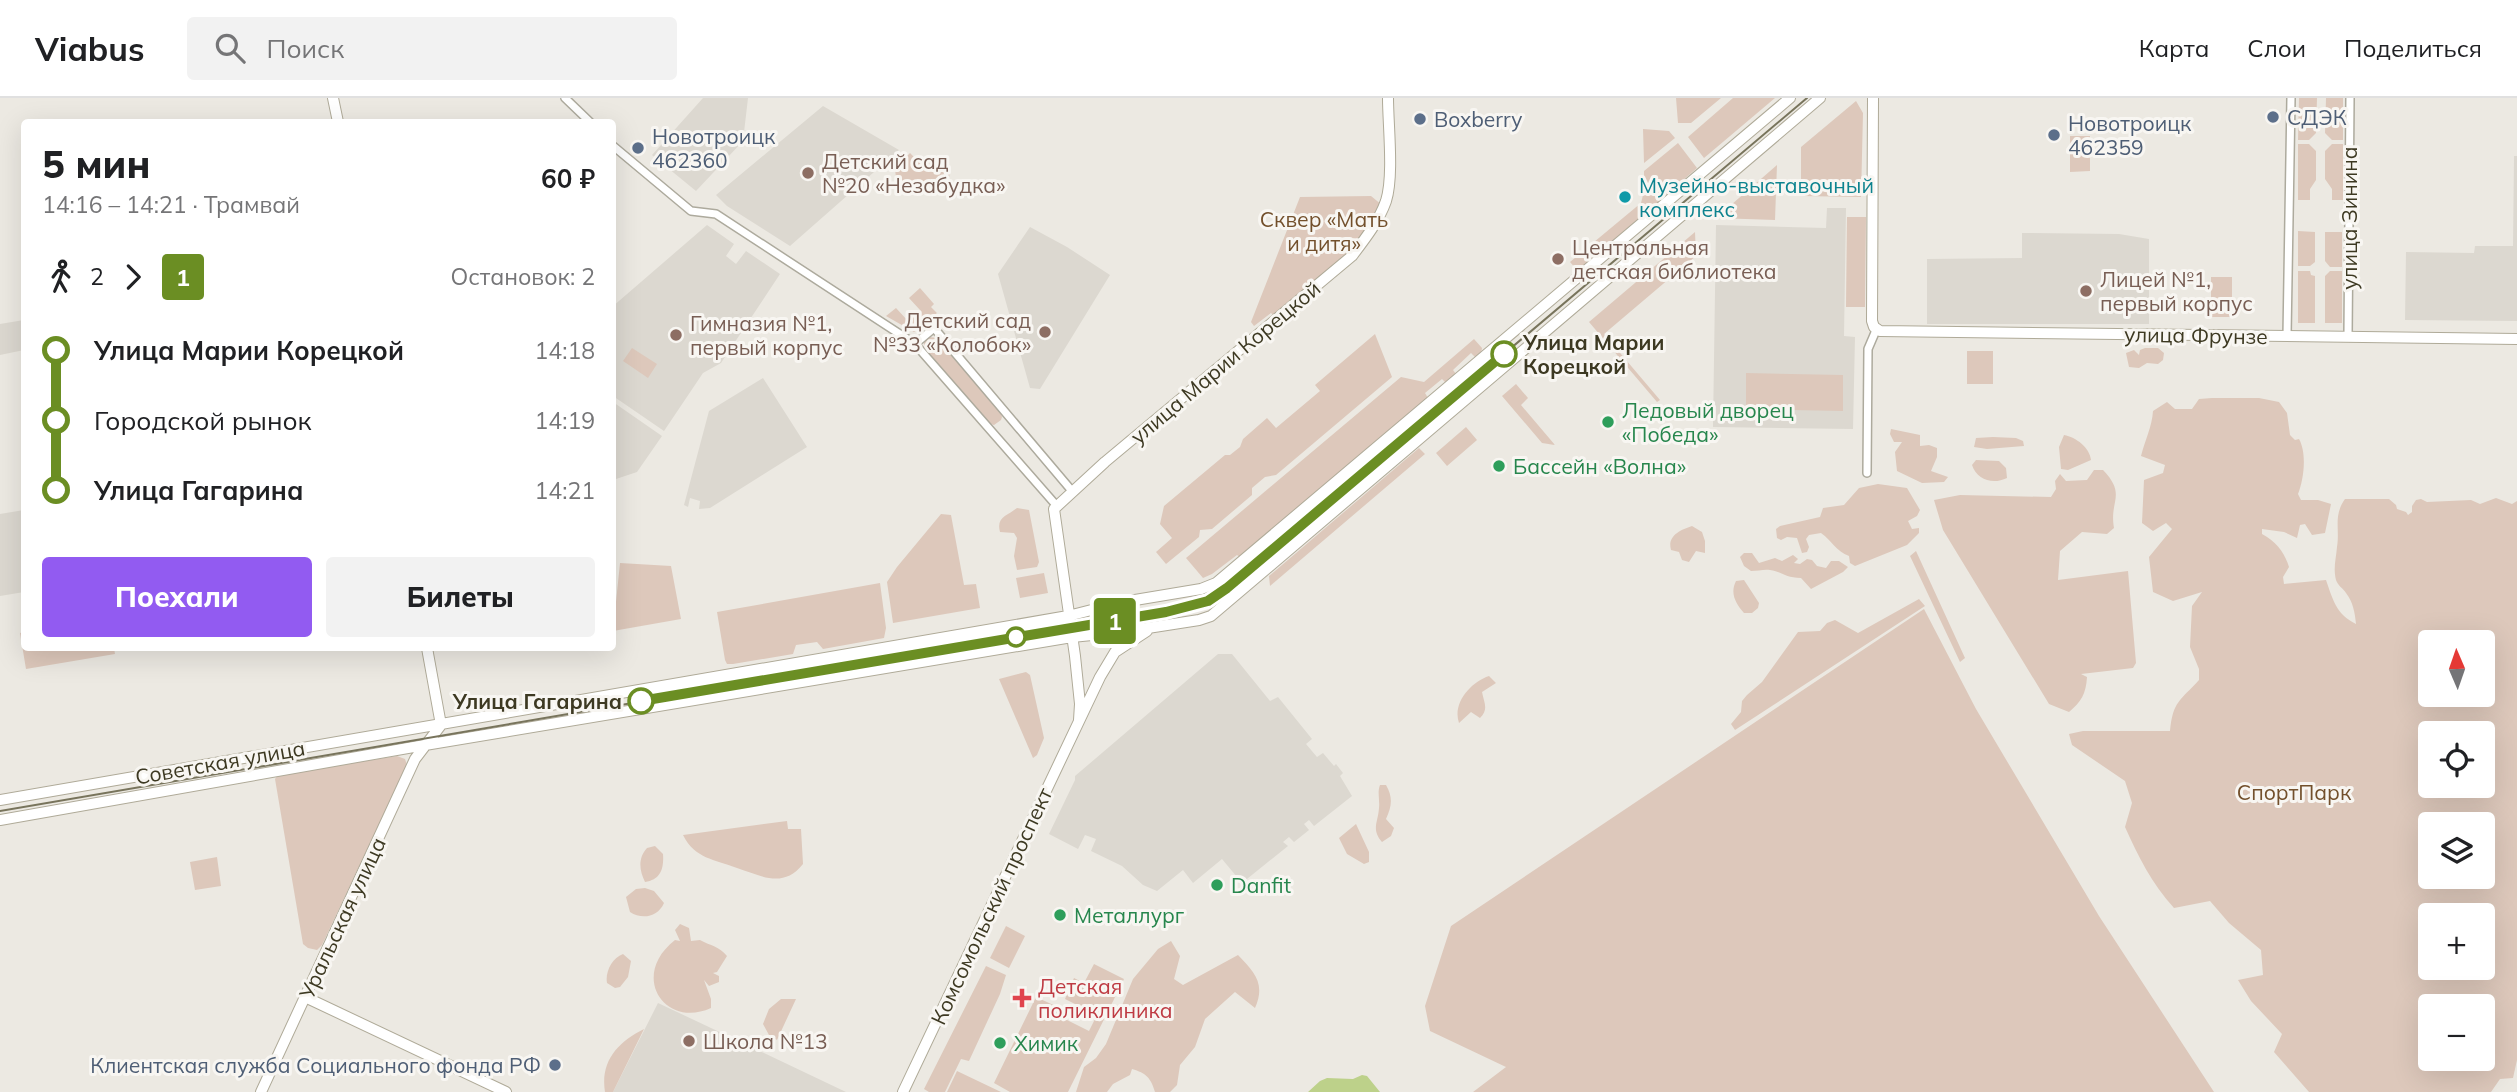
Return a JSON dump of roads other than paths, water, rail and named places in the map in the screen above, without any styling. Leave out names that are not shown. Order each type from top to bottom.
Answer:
[{"type":"main road","points":[[333,98],[337,119]]},
{"type":"main road","name":"улица Марии Корецкой","points":[[1056,505],[1352,256],[1367,237],[1387,199],[1388,98]]},
{"type":"main road","name":"Советская улица","points":[[0,800],[1068,616],[1124,602],[1201,589],[1216,583],[1790,98]]},
{"type":"main road","name":"Советская улица","points":[[0,820],[425,745],[1211,616],[1820,98]]},
{"type":"main road","points":[[1873,98],[1872,321],[1877,328]]},
{"type":"main road","name":"улица Фрунзе","points":[[1877,328],[1887,332],[2517,339]]},
{"type":"main road","points":[[1056,505],[1054,518],[1068,616]]},
{"type":"main road","name":"Комсомольский проспект","points":[[1068,616],[1080,704],[1079,720]]},
{"type":"main road","name":"Комсомольский проспект","points":[[903,1092],[1100,677],[1115,652],[1154,627]]},
{"type":"main road","points":[[425,745],[441,724],[429,651]]},
{"type":"main road","name":"Уральская улица","points":[[261,1092],[415,760],[425,745]]},
{"type":"main road","points":[[305,997],[506,1092]]},
{"type":"street","points":[[565,98],[587,119]]},
{"type":"street","points":[[2287,336],[2291,98]]},
{"type":"street","name":"улица Зинина","points":[[2348,337],[2350,98]]},
{"type":"street","points":[[616,148],[691,211],[716,214],[915,344],[1056,505]]},
{"type":"street","points":[[915,344],[934,328],[1072,491]]},
{"type":"street","points":[[1867,473],[1868,349],[1877,328]]},
{"type":"tram line","points":[[0,811],[1166,612],[1198,604],[1227,588],[1807,98]]},
{"type":"tram line","name":"1","points":[[641,701],[1166,612],[1208,601],[1227,588],[1504,354]]},
{"type":"place","name":"СДЭК","points":[[2273,117]]},
{"type":"place","name":"Boxberry","points":[[1420,119]]},
{"type":"place","name":"Новотроицк 462359","points":[[2054,135]]},
{"type":"place","name":"Новотроицк 462360","points":[[638,148]]},
{"type":"place","name":"Детский сад №20 «Незабудка»","points":[[808,173]]},
{"type":"place","name":"Музейно-выставочный комплекс","points":[[1625,197]]},
{"type":"place","name":"Центральная детская библиотека","points":[[1558,259]]},
{"type":"place","name":"Лицей №1, первый корпус","points":[[2086,291]]},
{"type":"place","name":"Детский сад №33 «Колобок»","points":[[1045,332]]},
{"type":"place","name":"Гимназия №1, первый корпус","points":[[676,335]]},
{"type":"place","name":"Улица Марии Корецкой","points":[[1504,354]]},
{"type":"place","name":"Ледовый дворец «Победа»","points":[[1608,422]]},
{"type":"place","name":"Бассейн «Волна»","points":[[1499,466]]},
{"type":"place","name":"Улица Гагарина","points":[[641,701]]},
{"type":"place","name":"Danfit","points":[[1217,885]]},
{"type":"place","name":"Металлург","points":[[1060,915]]},
{"type":"place","name":"Детская поликлиника","points":[[1022,998]]},
{"type":"place","name":"Школа №13","points":[[689,1041]]},
{"type":"place","name":"Химик","points":[[1000,1043]]},
{"type":"place","name":"Клиентская служба Социального фонда РФ","points":[[555,1065]]},
{"type":"park label","name":"Сквер «Мать и дитя»","points":[[1324,231]]},
{"type":"park label","name":"СпортПарк","points":[[2294,792]]}]
